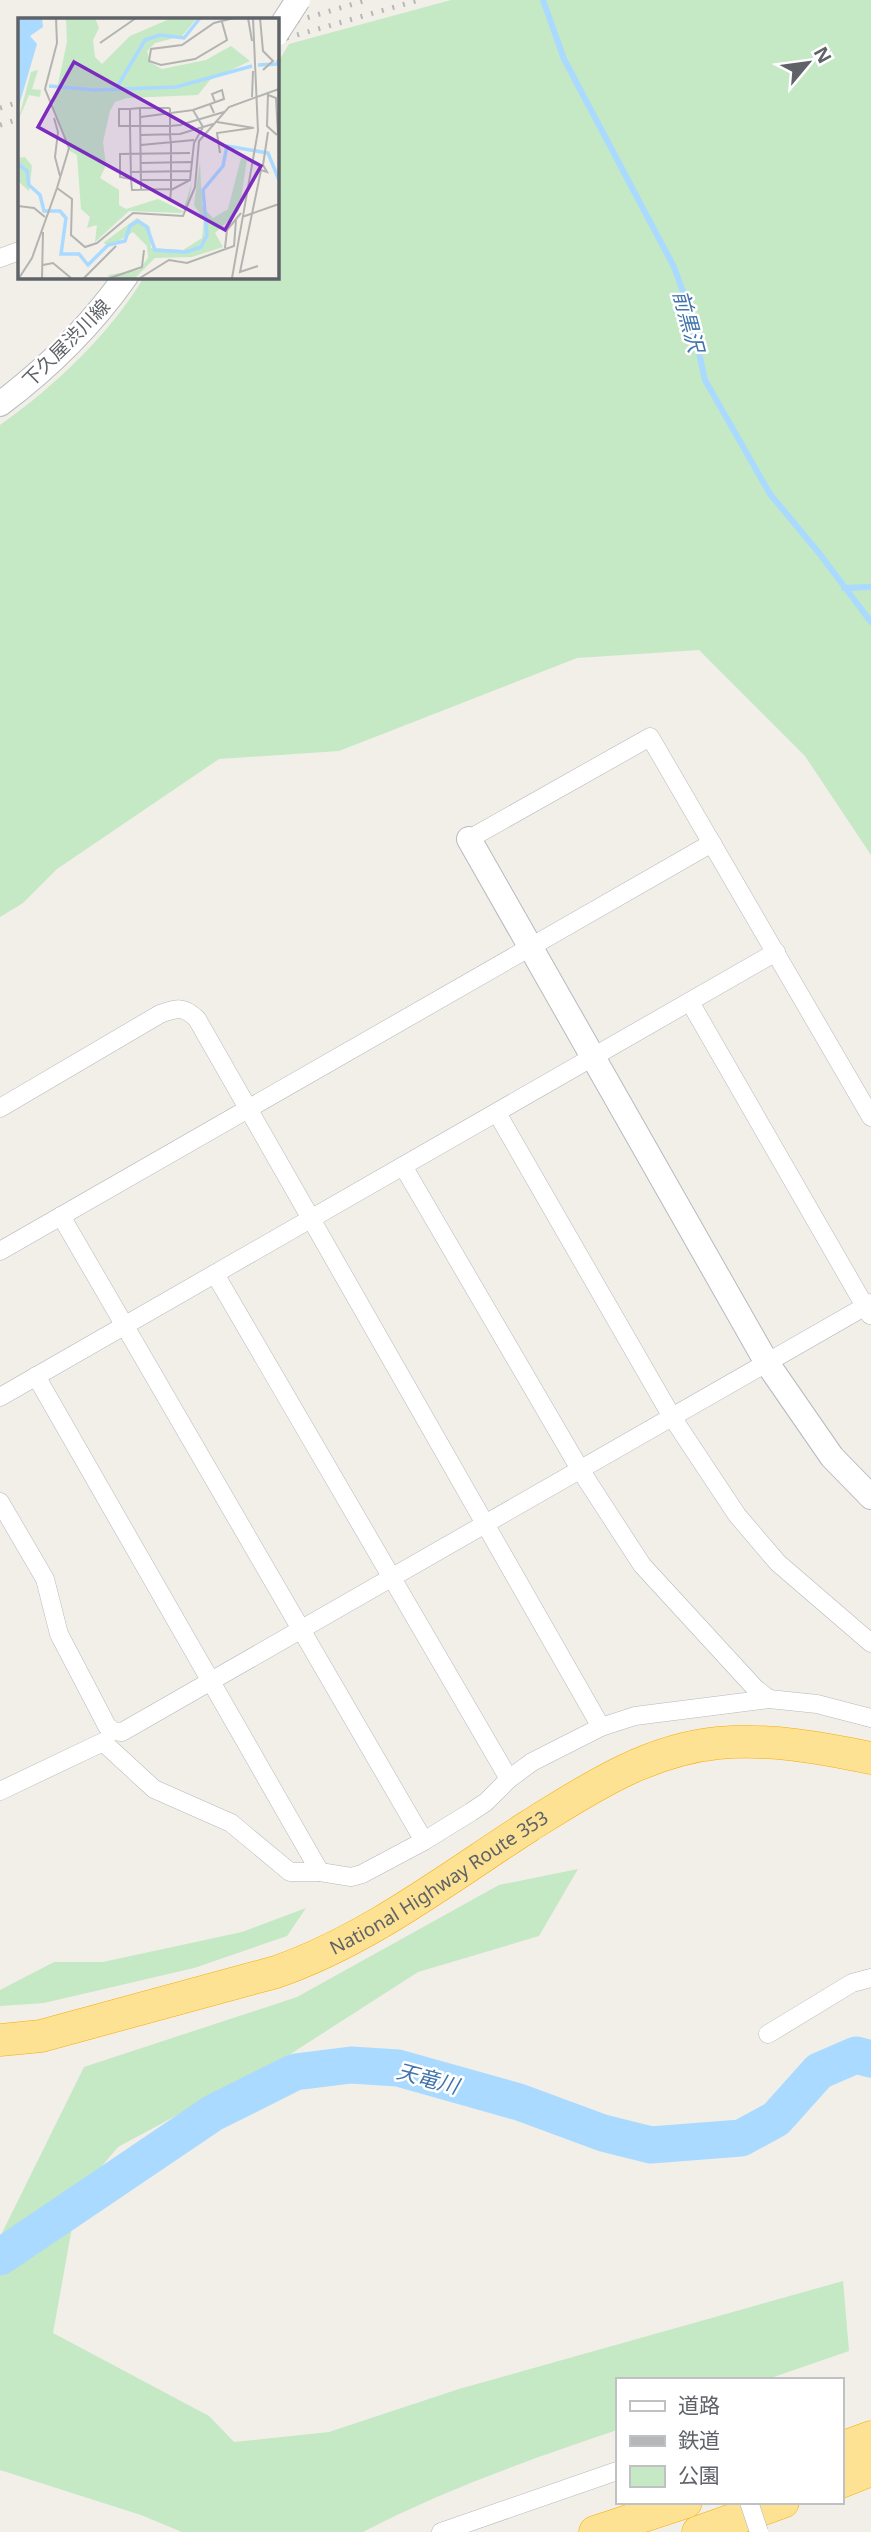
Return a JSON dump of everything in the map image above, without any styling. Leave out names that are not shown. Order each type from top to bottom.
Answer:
[{"type":"highway","name":"National Highway Route 353","points":[[0,2040],[41,2036],[263,1976],[313,1959],[382,1921],[576,1796],[647,1760],[718,1743],[777,1743],[871,1758]]},
{"type":"highway","points":[[843,2447],[871,2437]]},
{"type":"highway","points":[[843,2481],[871,2470]]},
{"type":"highway","points":[[595,2532],[680,2504]]},
{"type":"highway","points":[[698,2532],[777,2504]]},
{"type":"street","points":[[278,31],[298,0]]},
{"type":"street","points":[[0,258],[18,251]]},
{"type":"street","name":"下久屋渋川線","points":[[0,404],[29,382],[79,335],[125,278]]},
{"type":"street","points":[[871,1117],[650,737],[469,839],[767,1363],[832,1457],[871,1497]]},
{"type":"street","points":[[0,1251],[712,843]]},
{"type":"street","points":[[0,1397],[776,952]]},
{"type":"street","points":[[0,1502],[45,1579],[59,1634],[107,1726],[113,1731],[129,1729],[767,1363],[869,1309],[690,1002]]},
{"type":"street","points":[[0,1108],[160,1014],[175,1008],[187,1010],[197,1019],[601,1727]]},
{"type":"street","points":[[497,1112],[672,1417],[737,1515],[778,1563],[871,1643]]},
{"type":"street","points":[[403,1166],[580,1471],[642,1565],[755,1688],[769,1699]]},
{"type":"street","points":[[61,1216],[424,1841]]},
{"type":"street","points":[[215,1274],[509,1779]]},
{"type":"street","points":[[36,1376],[320,1872]]},
{"type":"street","points":[[0,1791],[103,1742],[154,1789],[232,1823],[290,1872],[320,1872],[351,1877],[362,1874],[424,1841],[486,1802],[509,1779],[532,1762],[601,1727],[635,1716],[769,1699],[817,1704],[871,1718]]},
{"type":"street","points":[[768,2034],[852,1983],[871,1978]]},
{"type":"street","points":[[441,2532],[616,2471]]},
{"type":"street","points":[[750,2504],[759,2532]]},
{"type":"green space","points":[[451,0],[871,0],[871,855],[805,756],[699,650],[577,658],[339,751],[219,759],[57,869],[23,903],[0,917],[0,425],[60,377],[98,339],[143,278],[278,278],[278,62],[289,44]]},
{"type":"green space","points":[[578,1869],[539,1936],[418,1972],[292,2053],[118,2147],[78,2194],[53,2333],[209,2416],[234,2442],[329,2432],[459,2389],[843,2281],[849,2351],[771,2378],[616,2378],[616,2430],[456,2489],[363,2532],[182,2532],[141,2515],[0,2470],[0,2237],[84,2067],[297,1997],[499,1885]]},
{"type":"green space","points":[[306,1908],[287,1936],[194,1968],[44,2003],[0,2006],[0,1990],[54,1962],[103,1962],[242,1932]]},
{"type":"waterway","name":"前黒沢","points":[[543,0],[564,59],[674,267],[689,308],[705,380],[770,494],[871,622]]},
{"type":"waterway","points":[[844,588],[871,587]]},
{"type":"waterway","name":"天竜川","points":[[0,2257],[213,2113],[295,2072],[351,2065],[398,2068],[519,2102],[603,2133],[651,2145],[741,2138],[776,2119],[819,2071],[856,2055],[871,2059]]},
{"type":"railway","points":[[278,26],[367,0]]},
{"type":"railway","points":[[278,40],[419,0]]},
{"type":"railway","points":[[0,108],[18,102]]},
{"type":"railway","points":[[0,125],[18,119]]}]
